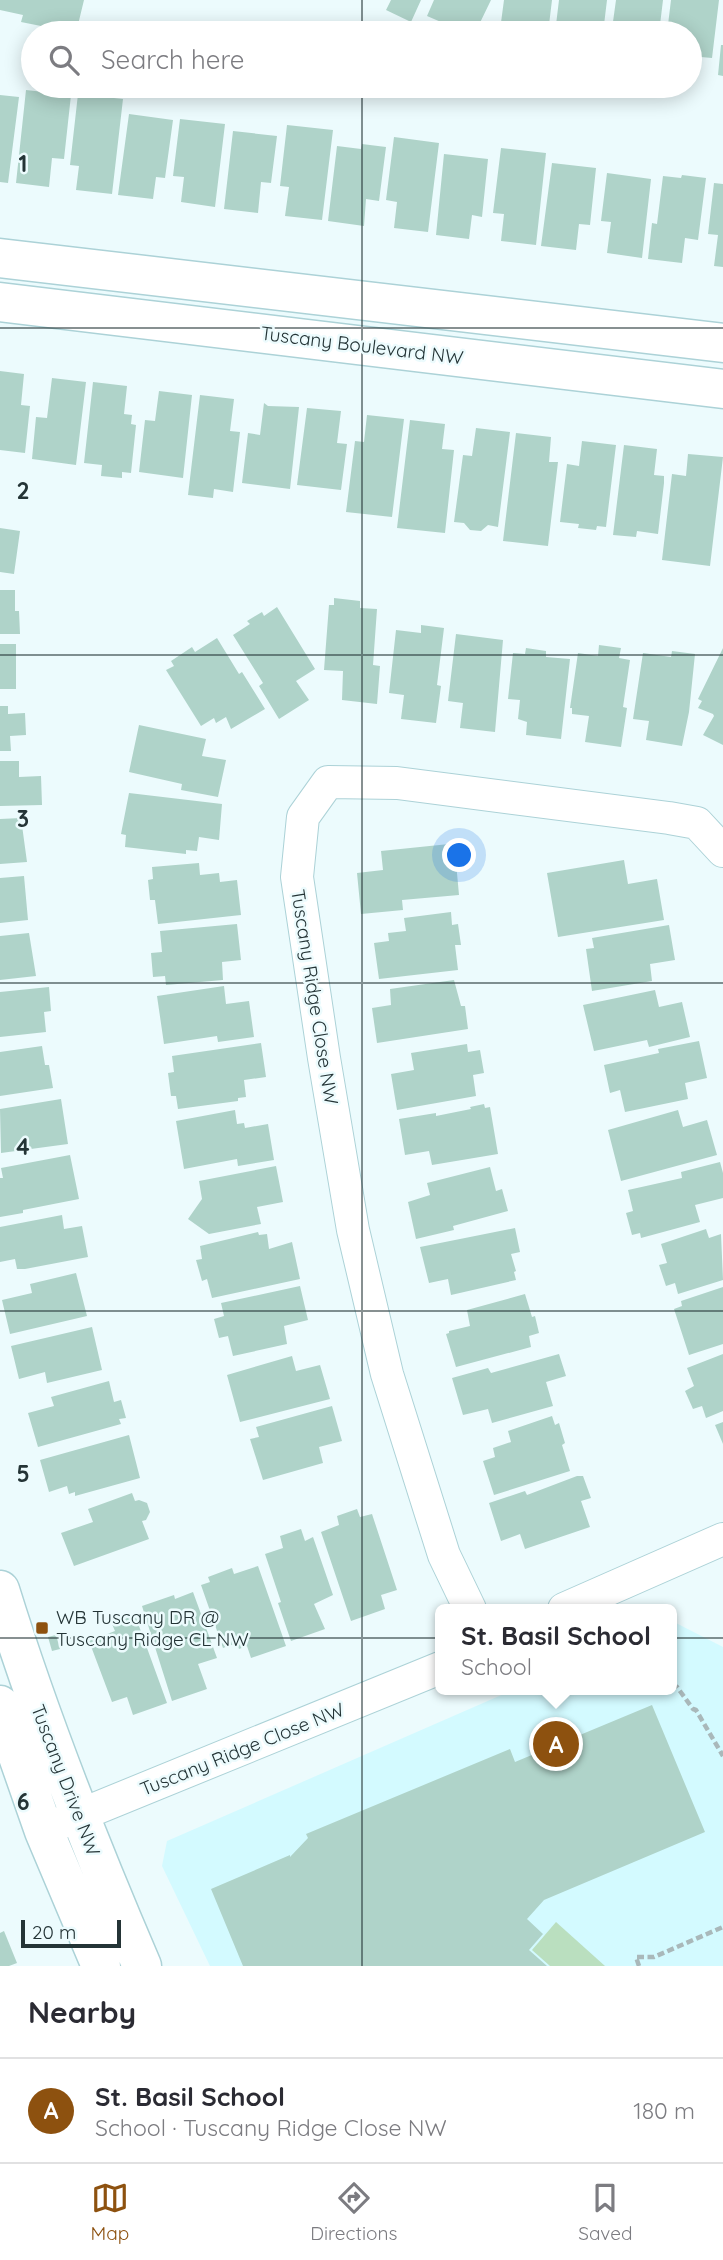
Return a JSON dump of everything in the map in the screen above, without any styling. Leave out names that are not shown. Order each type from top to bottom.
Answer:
[{"type":"street","points":[[0,258],[723,343]]},
{"type":"street","name":"Tuscany Boulevard NW","points":[[0,302],[723,389]]},
{"type":"street","name":"Tuscany Ridge Close NW","points":[[468,1604],[444,1555],[387,1374],[353,1230],[297,877],[303,817],[328,782],[397,783],[698,823],[723,851]]},
{"type":"street","points":[[575,1604],[723,1539]]},
{"type":"street","name":"Tuscany Drive NW","points":[[0,1590],[44,1723],[142,1966]]},
{"type":"street","name":"Tuscany Ridge Close NW","points":[[44,1831],[435,1670]]},
{"type":"street","name":"Tuscany Drive NW","points":[[0,1705],[44,1831],[102,1966]]},
{"type":"path","points":[[677,1687],[696,1710],[723,1756]]},
{"type":"path","points":[[639,1966],[636,1957],[654,1957],[723,1927]]},
{"type":"shaded area","points":[[677,1624],[723,1647],[723,1966],[210,1966],[162,1866],[167,1841],[502,1695],[677,1695]]},
{"type":"green space","points":[[556,1922],[605,1966],[550,1966],[532,1950]]},
{"type":"building","points":[[0,0],[84,0],[79,21],[21,21],[23,15],[0,10]]},
{"type":"building","points":[[391,0],[421,0],[411,21],[386,10]]},
{"type":"building","points":[[434,0],[491,0],[481,21],[439,21],[427,16]]},
{"type":"building","points":[[504,0],[552,0],[549,21],[501,21]]},
{"type":"building","points":[[559,0],[607,0],[604,21],[556,21]]},
{"type":"building","points":[[616,0],[663,0],[660,21],[613,21]]},
{"type":"building","points":[[671,0],[719,0],[712,58],[702,57],[702,21],[668,21]]},
{"type":"building","points":[[723,45],[723,76],[718,75]]},
{"type":"building","points":[[0,95],[19,97],[8,183],[0,182]]},
{"type":"building","points":[[25,98],[71,98],[64,159],[52,158],[49,187],[16,183]]},
{"type":"building","points":[[78,98],[123,99],[112,194],[76,190],[79,166],[70,165]]},
{"type":"building","points":[[129,114],[173,120],[165,178],[156,177],[153,199],[118,195]]},
{"type":"building","points":[[180,119],[225,124],[215,207],[181,202],[184,177],[173,176]]},
{"type":"building","points":[[287,125],[333,130],[322,220],[285,216],[289,187],[280,186]]},
{"type":"building","points":[[233,131],[277,136],[271,183],[261,182],[258,213],[224,209]]},
{"type":"building","points":[[394,137],[439,143],[428,232],[394,228],[397,202],[386,200]]},
{"type":"building","points":[[362,144],[386,147],[379,201],[366,199],[364,226],[328,221],[337,146],[361,149]]},
{"type":"building","points":[[501,148],[546,153],[536,245],[501,241],[504,214],[493,213]]},
{"type":"building","points":[[444,154],[488,159],[482,217],[472,215],[469,239],[436,235]]},
{"type":"building","points":[[552,163],[596,168],[590,225],[579,224],[576,250],[541,246]]},
{"type":"building","points":[[607,173],[651,179],[642,258],[607,253],[611,222],[601,221]]},
{"type":"building","points":[[682,175],[706,178],[698,240],[685,238],[682,263],[648,259],[652,223],[657,224],[663,176],[681,178]]},
{"type":"building","points":[[714,183],[723,184],[723,267],[714,266],[718,235],[708,234]]},
{"type":"building","points":[[0,371],[24,374],[21,405],[30,406],[25,453],[0,450]]},
{"type":"building","points":[[52,378],[86,382],[76,465],[32,459],[36,417],[47,418]]},
{"type":"building","points":[[93,382],[127,386],[124,414],[132,415],[131,424],[136,425],[131,473],[122,472],[122,478],[101,476],[102,465],[84,463]]},
{"type":"building","points":[[159,391],[192,395],[183,478],[139,472],[145,420],[155,421]]},
{"type":"building","points":[[200,395],[234,399],[230,431],[240,432],[233,492],[214,489],[213,498],[188,495]]},
{"type":"building","points":[[264,403],[268,406],[299,407],[290,489],[242,483],[248,433],[260,435]]},
{"type":"building","points":[[307,408],[341,411],[337,443],[347,444],[341,490],[297,485]]},
{"type":"building","points":[[367,415],[404,419],[392,517],[346,512],[355,441],[364,442]]},
{"type":"building","points":[[410,420],[445,424],[442,449],[454,450],[445,533],[397,528]]},
{"type":"building","points":[[476,428],[510,432],[498,527],[488,525],[481,531],[470,530],[464,523],[454,522],[463,455],[472,456]]},
{"type":"building","points":[[516,433],[551,437],[549,462],[558,462],[548,546],[503,541]]},
{"type":"building","points":[[582,441],[616,445],[606,527],[597,526],[596,530],[578,528],[579,524],[560,522],[567,464],[579,466]]},
{"type":"building","points":[[624,445],[657,449],[654,475],[664,476],[658,534],[637,531],[636,537],[613,535]]},
{"type":"building","points":[[688,454],[723,457],[710,566],[662,560],[672,474],[686,476]]},
{"type":"building","points":[[0,528],[20,531],[14,574],[0,572]]},
{"type":"building","points":[[0,590],[15,590],[15,611],[19,611],[20,634],[0,634]]},
{"type":"building","points":[[334,598],[360,601],[360,608],[377,609],[373,665],[380,666],[377,704],[342,700],[343,671],[324,670],[329,605],[334,605]]},
{"type":"building","points":[[277,607],[315,669],[296,681],[309,700],[279,719],[259,686],[263,683],[233,635],[250,624],[247,621],[262,612],[264,616]]},
{"type":"building","points":[[421,625],[444,628],[437,685],[441,686],[436,723],[401,719],[404,695],[389,693],[396,630],[421,633]]},
{"type":"building","points":[[456,634],[503,640],[495,732],[460,728],[463,703],[448,701]]},
{"type":"building","points":[[217,638],[265,709],[231,729],[226,717],[216,723],[214,718],[201,726],[166,670],[174,666],[171,661],[192,647],[195,652]]},
{"type":"building","points":[[0,644],[16,644],[16,689],[0,689]]},
{"type":"building","points":[[599,645],[621,648],[619,658],[630,660],[623,707],[627,708],[621,747],[585,742],[589,716],[572,714],[570,708],[578,653],[598,656]]},
{"type":"building","points":[[526,648],[546,651],[546,657],[570,659],[561,739],[526,735],[527,722],[518,719],[520,700],[508,699],[513,653],[525,654]]},
{"type":"building","points":[[723,648],[723,745],[703,735],[714,716],[698,708],[702,701],[698,699]]},
{"type":"building","points":[[672,651],[695,654],[689,712],[682,746],[646,740],[649,721],[633,719],[643,653],[671,657]]},
{"type":"building","points":[[0,706],[8,706],[8,714],[25,713],[26,735],[10,736],[11,751],[0,751]]},
{"type":"building","points":[[139,725],[206,739],[202,756],[226,760],[218,797],[181,790],[182,784],[129,772]]},
{"type":"building","points":[[0,761],[19,761],[19,777],[41,776],[42,805],[0,806]]},
{"type":"building","points":[[129,793],[222,804],[219,840],[199,837],[197,851],[186,850],[186,854],[125,847],[126,835],[121,834]]},
{"type":"building","points":[[21,818],[27,862],[0,864],[0,819]]},
{"type":"building","points":[[449,844],[451,863],[456,862],[459,895],[402,900],[403,910],[361,914],[357,873],[383,870],[381,851]]},
{"type":"building","points":[[624,860],[628,884],[657,879],[664,920],[558,937],[547,873]]},
{"type":"building","points":[[199,863],[200,875],[219,873],[220,882],[237,880],[241,915],[158,924],[155,900],[150,900],[148,880],[153,879],[152,867]]},
{"type":"building","points":[[24,876],[28,920],[0,923],[0,878]]},
{"type":"building","points":[[451,912],[452,925],[458,924],[461,945],[455,945],[458,970],[379,979],[374,943],[389,941],[388,933],[406,931],[404,918]]},
{"type":"building","points":[[237,924],[241,960],[222,962],[223,980],[166,985],[165,976],[153,977],[151,953],[162,952],[160,931]]},
{"type":"building","points":[[669,925],[675,960],[650,964],[652,981],[592,991],[586,949],[594,948],[592,938]]},
{"type":"building","points":[[29,933],[36,976],[0,980],[0,936]]},
{"type":"building","points":[[454,980],[461,1006],[465,1006],[468,1029],[377,1043],[372,1008],[391,1005],[390,989]]},
{"type":"building","points":[[224,986],[226,1004],[249,1001],[254,1037],[218,1042],[217,1036],[164,1044],[157,996]]},
{"type":"building","points":[[49,987],[51,1011],[44,1012],[46,1032],[0,1037],[0,992]]},
{"type":"building","points":[[655,990],[659,1007],[682,1002],[690,1037],[649,1047],[647,1040],[594,1051],[583,1005]]},
{"type":"building","points":[[699,1041],[707,1078],[685,1083],[688,1099],[625,1112],[620,1090],[610,1093],[604,1065],[659,1053],[658,1049]]},
{"type":"building","points":[[261,1043],[266,1077],[244,1080],[246,1097],[238,1098],[238,1101],[178,1109],[176,1096],[171,1096],[168,1073],[174,1072],[172,1056]]},
{"type":"building","points":[[467,1044],[468,1052],[480,1050],[484,1073],[473,1075],[476,1096],[397,1110],[391,1074],[414,1070],[411,1053]]},
{"type":"building","points":[[42,1046],[53,1088],[0,1096],[0,1052]]},
{"type":"building","points":[[61,1099],[68,1144],[1,1153],[0,1109]]},
{"type":"building","points":[[484,1104],[485,1108],[490,1107],[498,1154],[432,1165],[429,1151],[405,1155],[399,1119],[436,1113],[436,1116]]},
{"type":"building","points":[[235,1110],[237,1124],[244,1123],[245,1128],[268,1124],[274,1160],[238,1166],[237,1159],[184,1169],[176,1121]]},
{"type":"building","points":[[678,1110],[683,1127],[707,1120],[717,1155],[621,1181],[608,1130]]},
{"type":"building","points":[[70,1155],[79,1199],[0,1217],[0,1178],[3,1178],[1,1168]]},
{"type":"building","points":[[720,1162],[723,1198],[695,1205],[700,1222],[641,1238],[640,1233],[632,1235],[626,1213],[633,1211],[628,1190],[682,1178],[681,1172]]},
{"type":"building","points":[[276,1166],[283,1202],[257,1207],[261,1224],[209,1234],[188,1219],[202,1199],[199,1181]]},
{"type":"building","points":[[490,1167],[496,1191],[502,1189],[508,1211],[453,1226],[454,1230],[416,1239],[408,1202],[430,1195],[427,1183]]},
{"type":"building","points":[[62,1215],[64,1229],[82,1226],[88,1257],[25,1269],[17,1269],[15,1259],[0,1262],[0,1227]]},
{"type":"building","points":[[515,1228],[520,1252],[511,1254],[516,1280],[451,1295],[448,1279],[429,1283],[420,1247]]},
{"type":"building","points":[[706,1229],[709,1238],[721,1234],[723,1280],[678,1294],[675,1283],[666,1286],[659,1265],[667,1263],[661,1244]]},
{"type":"building","points":[[258,1232],[259,1235],[267,1234],[269,1249],[292,1242],[300,1279],[212,1298],[207,1279],[202,1281],[196,1260],[202,1259],[200,1246]]},
{"type":"building","points":[[76,1273],[87,1316],[10,1334],[2,1300],[32,1293],[30,1284]]},
{"type":"building","points":[[300,1286],[308,1320],[284,1326],[287,1344],[233,1356],[228,1336],[219,1338],[214,1319],[224,1316],[221,1303]]},
{"type":"building","points":[[723,1287],[723,1344],[689,1355],[674,1309],[682,1306],[681,1301]]},
{"type":"building","points":[[525,1294],[539,1333],[529,1336],[531,1347],[456,1367],[446,1334],[470,1326],[467,1310]]},
{"type":"building","points":[[92,1327],[102,1370],[47,1383],[45,1372],[19,1379],[11,1346]]},
{"type":"building","points":[[559,1354],[566,1376],[546,1382],[553,1406],[492,1423],[488,1409],[463,1415],[452,1378],[488,1368],[491,1373]]},
{"type":"building","points":[[723,1354],[723,1411],[706,1418],[702,1406],[693,1409],[685,1391],[694,1386],[687,1368]]},
{"type":"building","points":[[292,1356],[296,1371],[320,1365],[330,1399],[240,1422],[227,1375]]},
{"type":"building","points":[[109,1381],[114,1402],[121,1400],[126,1418],[119,1419],[121,1424],[38,1447],[28,1413],[54,1406],[51,1397]]},
{"type":"building","points":[[332,1406],[342,1441],[319,1447],[323,1463],[263,1480],[250,1439],[259,1437],[256,1427]]},
{"type":"building","points":[[552,1416],[555,1425],[559,1423],[570,1471],[494,1495],[483,1461],[495,1457],[493,1448],[511,1442],[508,1431]]},
{"type":"building","points":[[723,1422],[723,1444],[715,1425]]},
{"type":"building","points":[[129,1435],[140,1478],[75,1496],[75,1492],[69,1494],[67,1486],[49,1492],[40,1460]]},
{"type":"building","points":[[583,1476],[591,1498],[581,1501],[590,1527],[525,1549],[520,1534],[501,1541],[489,1503],[525,1491],[527,1495]]},
{"type":"building","points":[[132,1493],[135,1501],[147,1503],[150,1512],[146,1520],[142,1521],[149,1539],[74,1566],[61,1533],[93,1522],[88,1509]]},
{"type":"building","points":[[357,1509],[360,1517],[372,1514],[397,1590],[381,1595],[385,1609],[351,1621],[321,1532],[339,1525],[337,1516]]},
{"type":"building","points":[[301,1529],[305,1541],[313,1537],[333,1595],[314,1604],[325,1629],[291,1641],[265,1554],[283,1548],[280,1536]]},
{"type":"building","points":[[258,1566],[286,1646],[251,1658],[247,1646],[239,1649],[237,1643],[223,1648],[201,1585],[210,1582],[208,1577],[232,1568],[234,1574]]},
{"type":"building","points":[[193,1592],[217,1658],[198,1664],[207,1689],[172,1701],[142,1606],[174,1595],[175,1599]]},
{"type":"building","points":[[135,1615],[167,1703],[133,1715],[127,1697],[112,1702],[89,1641],[115,1631],[112,1624]]},
{"type":"building","points":[[56,1635],[60,1649],[52,1651],[48,1637]]},
{"type":"building","points":[[652,1705],[705,1832],[544,1900],[527,1919],[543,1934],[529,1950],[547,1966],[243,1966],[211,1889],[290,1857],[308,1838],[306,1834],[510,1749],[515,1762]]},
{"type":"building","points":[[4,1931],[17,1963],[9,1966],[0,1966],[0,1933]]},
{"type":"place","name":"WB Tuscany DR @ Tuscany Ridge CL NW","points":[[42,1628]]},
{"type":"place","name":"St. Basil School","points":[[556,1744]]}]
